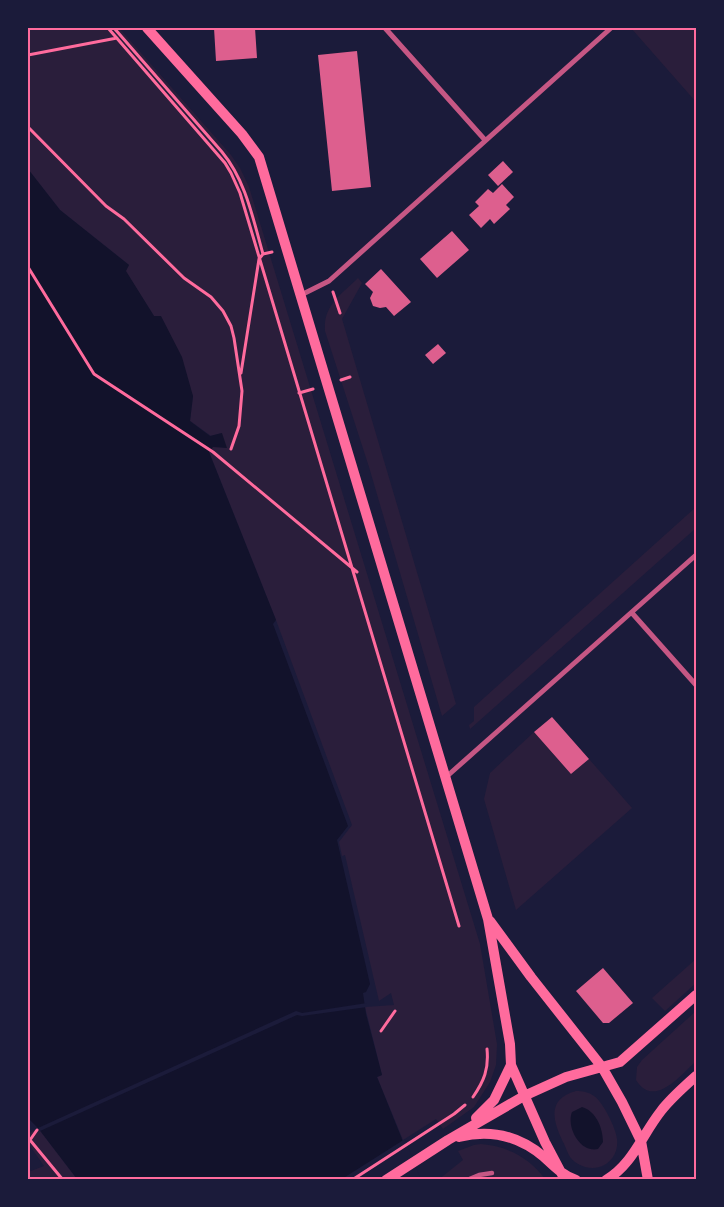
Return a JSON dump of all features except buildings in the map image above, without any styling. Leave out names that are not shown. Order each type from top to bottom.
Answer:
[{"type":"main road","points":[[146,28],[236,126],[259,157],[488,919],[510,1044],[511,1065],[563,1176]]},
{"type":"main road","points":[[488,919],[602,1067],[641,1141],[648,1180]]},
{"type":"main road","points":[[386,1180],[448,1140],[524,1096],[566,1077],[620,1062],[696,995]]},
{"type":"main road","points":[[448,1140],[484,1112],[494,1100],[511,1065]]},
{"type":"main road","points":[[606,1180],[617,1174],[628,1163],[661,1110],[696,1076]]},
{"type":"main road","points":[[448,1140],[477,1134],[508,1136],[536,1150],[563,1176],[576,1180]]},
{"type":"street","points":[[385,28],[485,140]]},
{"type":"street","points":[[301,295],[329,281],[611,28]]},
{"type":"street","points":[[445,778],[696,555]]},
{"type":"street","points":[[632,613],[696,686]]},
{"type":"street","points":[[467,1180],[479,1175],[492,1173]]},
{"type":"path","points":[[108,28],[232,173],[240,193],[459,926]]},
{"type":"path","points":[[114,28],[222,152],[236,170],[245,191],[263,254],[259,259],[240,376]]},
{"type":"path","points":[[28,55],[122,37]]},
{"type":"path","points":[[28,127],[106,206],[124,219],[184,278],[211,297],[223,311],[231,326],[240,376],[241,408],[239,426],[231,450]]},
{"type":"path","points":[[28,267],[94,374],[213,452],[357,572]]},
{"type":"path","points":[[329,281],[340,313]]},
{"type":"path","points":[[381,1031],[395,1011]]},
{"type":"path","points":[[352,1180],[464,1106],[474,1096],[486,1077],[487,1049]]},
{"type":"path","points":[[37,1130],[30,1140],[63,1180]]},
{"type":"shaded area","points":[[28,28],[119,28],[231,155],[249,187],[480,944],[497,1044],[496,1065],[490,1082],[474,1107],[443,1129],[436,1119],[403,1140],[377,1077],[382,1075],[365,1007],[394,1005],[391,993],[379,1001],[345,855],[342,856],[339,842],[352,825],[276,620],[209,452],[222,433],[211,436],[190,421],[193,396],[154,316],[125,271],[129,265],[60,210],[28,169]]},
{"type":"shaded area","points":[[631,28],[696,28],[696,102]]},
{"type":"shaded area","points":[[28,169],[60,210],[129,265],[126,271],[154,316],[161,316],[182,357],[193,396],[190,421],[210,436],[222,433],[227,448],[213,447],[209,452],[276,620],[273,624],[348,826],[337,840],[370,984],[366,992],[363,993],[366,1014],[382,1075],[377,1077],[418,1179],[77,1179],[38,1128],[28,1118]]},
{"type":"shaded area","points":[[358,278],[362,283],[342,319],[456,704],[442,716],[369,467],[325,331],[325,322],[330,307]]},
{"type":"shaded area","points":[[696,507],[696,528],[470,729],[469,725],[474,721],[474,707]]},
{"type":"shaded area","points":[[534,732],[571,774],[589,759],[632,808],[516,910],[484,799],[490,773]]},
{"type":"shaded area","points":[[696,959],[696,983],[665,1011],[652,998]]},
{"type":"shaded area","points":[[696,1011],[696,1061],[667,1087],[651,1091],[643,1088],[636,1080],[637,1067],[642,1060]]},
{"type":"shaded area","points":[[576,1091],[588,1093],[598,1099],[616,1134],[617,1144],[614,1155],[609,1162],[598,1167],[592,1168],[580,1165],[570,1157],[556,1124],[555,1110],[557,1104],[567,1094]]},
{"type":"shaded area","points":[[582,1107],[595,1116],[602,1131],[603,1142],[598,1149],[591,1149],[580,1143],[573,1131],[571,1125],[572,1112]]},
{"type":"shaded area","points":[[38,1128],[77,1179],[53,1179],[50,1176],[52,1179],[28,1179],[28,1168],[31,1171],[44,1166],[28,1143],[28,1134]]},
{"type":"shaded area","points":[[481,1144],[500,1147],[517,1154],[532,1165],[545,1179],[438,1180],[463,1160],[458,1151]]},
{"type":"pier","points":[[367,1003],[367,1007],[302,1016],[297,1015],[40,1131],[38,1128],[296,1011],[302,1013]]},
{"type":"pier","points":[[405,1139],[421,1180],[342,1179]]}]
